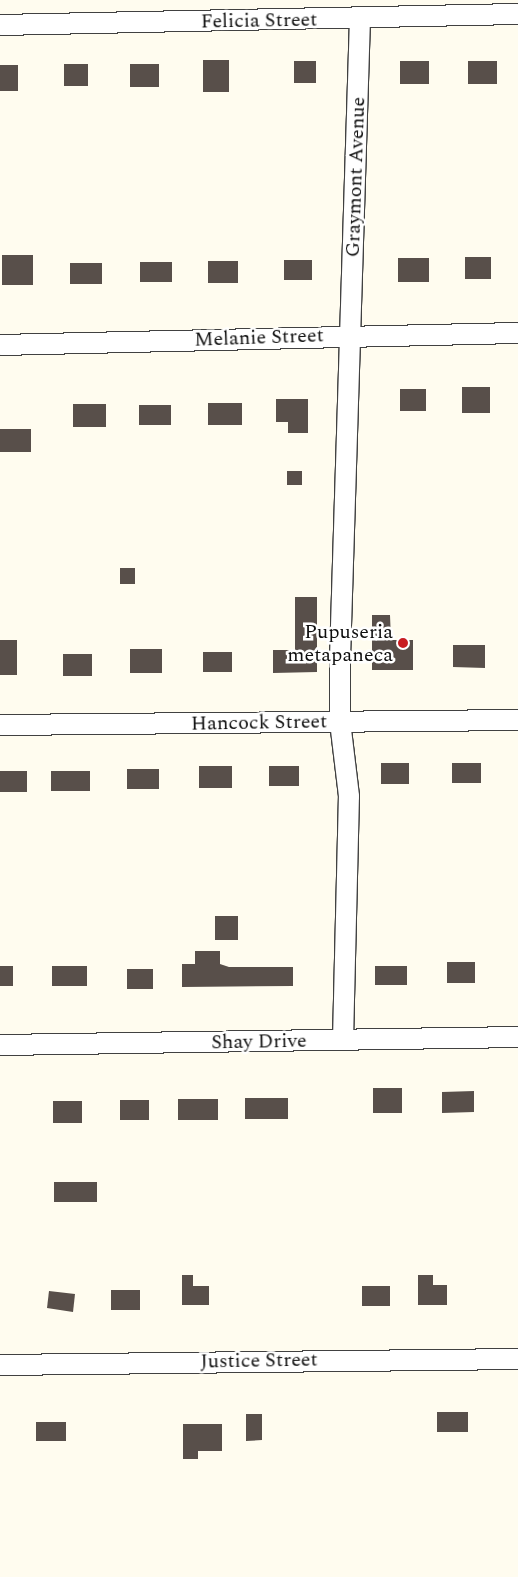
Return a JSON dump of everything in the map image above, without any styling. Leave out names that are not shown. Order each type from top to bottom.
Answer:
[{"type":"street","name":"Felicia Street","points":[[0,25],[360,19],[518,14]]},
{"type":"street","name":"Graymont Avenue","points":[[343,1040],[350,796],[340,722],[360,19]]},
{"type":"street","name":"Melanie Street","points":[[0,345],[352,335],[518,333]]},
{"type":"street","name":"Hancock Street","points":[[0,725],[518,720]]},
{"type":"street","name":"Shay Drive","points":[[0,1046],[518,1037]]},
{"type":"street","name":"Justice Street","points":[[0,1364],[518,1359]]},
{"type":"building","points":[[203,60],[229,60],[229,92],[203,92]]},
{"type":"building","points":[[294,61],[316,61],[316,83],[294,83]]},
{"type":"building","points":[[400,61],[429,61],[429,84],[400,84]]},
{"type":"building","points":[[468,61],[497,61],[497,84],[468,84]]},
{"type":"building","points":[[64,64],[88,64],[88,86],[64,86]]},
{"type":"building","points":[[130,64],[159,64],[159,87],[130,87]]},
{"type":"building","points":[[0,65],[18,65],[18,91],[0,91]]},
{"type":"building","points":[[2,255],[33,255],[33,285],[2,285]]},
{"type":"building","points":[[465,257],[491,257],[491,279],[465,279]]},
{"type":"building","points":[[398,258],[429,258],[429,282],[398,282]]},
{"type":"building","points":[[284,260],[312,260],[312,280],[284,280]]},
{"type":"building","points":[[208,261],[238,261],[238,283],[208,283]]},
{"type":"building","points":[[140,262],[172,262],[172,282],[140,282]]},
{"type":"building","points":[[70,263],[102,263],[102,284],[70,284]]},
{"type":"building","points":[[462,387],[490,387],[490,413],[462,413]]},
{"type":"building","points":[[400,389],[426,389],[426,411],[400,411]]},
{"type":"building","points":[[276,399],[308,399],[308,433],[288,433],[288,422],[276,422]]},
{"type":"building","points":[[208,403],[242,403],[242,425],[208,425]]},
{"type":"building","points":[[73,404],[106,404],[106,427],[73,427]]},
{"type":"building","points":[[139,405],[171,405],[171,425],[139,425]]},
{"type":"building","points":[[0,429],[31,429],[31,452],[0,452]]},
{"type":"building","points":[[287,471],[302,471],[302,485],[287,485]]},
{"type":"building","points":[[120,568],[135,568],[135,584],[120,584]]},
{"type":"building","points":[[295,597],[317,597],[317,672],[273,673],[273,650],[295,650]]},
{"type":"building","name":"Pupuseria metapaneca","points":[[372,615],[390,615],[391,640],[413,640],[413,670],[372,670]]},
{"type":"building","points":[[0,640],[17,640],[17,675],[0,675]]},
{"type":"building","points":[[453,645],[485,645],[485,668],[453,667]]},
{"type":"building","points":[[130,649],[162,649],[162,673],[130,673]]},
{"type":"building","points":[[203,652],[232,652],[232,672],[203,672]]},
{"type":"building","points":[[63,654],[92,654],[92,676],[63,676]]},
{"type":"building","points":[[381,763],[409,763],[409,784],[381,784]]},
{"type":"building","points":[[452,763],[481,763],[481,783],[452,783]]},
{"type":"building","points":[[199,766],[232,766],[232,788],[199,788]]},
{"type":"building","points":[[269,766],[299,766],[299,786],[269,786]]},
{"type":"building","points":[[127,769],[159,769],[159,789],[127,789]]},
{"type":"building","points":[[0,771],[27,771],[27,792],[0,792]]},
{"type":"building","points":[[51,771],[90,771],[90,791],[51,791]]},
{"type":"building","points":[[215,916],[238,916],[238,940],[215,940]]},
{"type":"building","points":[[195,951],[220,951],[220,964],[229,967],[293,967],[293,986],[182,987],[182,964],[195,964]]},
{"type":"building","points":[[447,962],[475,962],[475,983],[447,983]]},
{"type":"building","points":[[0,966],[13,966],[13,986],[0,986]]},
{"type":"building","points":[[52,966],[87,966],[87,986],[52,986]]},
{"type":"building","points":[[375,966],[407,966],[407,985],[375,985]]},
{"type":"building","points":[[127,969],[153,969],[153,989],[127,989]]},
{"type":"building","points":[[373,1088],[402,1088],[402,1113],[373,1113]]},
{"type":"building","points":[[474,1091],[474,1112],[442,1113],[442,1092]]},
{"type":"building","points":[[245,1098],[288,1098],[288,1119],[245,1119]]},
{"type":"building","points":[[178,1099],[218,1099],[218,1120],[178,1120]]},
{"type":"building","points":[[120,1100],[149,1100],[149,1120],[120,1120]]},
{"type":"building","points":[[53,1101],[82,1101],[82,1123],[53,1123]]},
{"type":"building","points":[[54,1182],[97,1182],[97,1202],[54,1202]]},
{"type":"building","points":[[182,1275],[193,1275],[193,1286],[209,1286],[209,1305],[182,1305]]},
{"type":"building","points":[[418,1275],[433,1275],[433,1285],[447,1285],[447,1305],[418,1305]]},
{"type":"building","points":[[362,1286],[390,1286],[390,1306],[362,1306]]},
{"type":"building","points":[[111,1290],[140,1290],[140,1310],[111,1310]]},
{"type":"building","points":[[49,1291],[75,1294],[73,1312],[47,1308]]},
{"type":"building","points":[[437,1412],[468,1412],[468,1432],[437,1432]]},
{"type":"building","points":[[246,1414],[262,1414],[262,1440],[246,1441]]},
{"type":"building","points":[[36,1422],[66,1422],[66,1441],[36,1441]]},
{"type":"building","points":[[183,1424],[222,1424],[222,1451],[198,1451],[198,1459],[183,1459]]},
{"type":"place","name":"Pupuseria metapaneca","points":[[403,643]]}]
